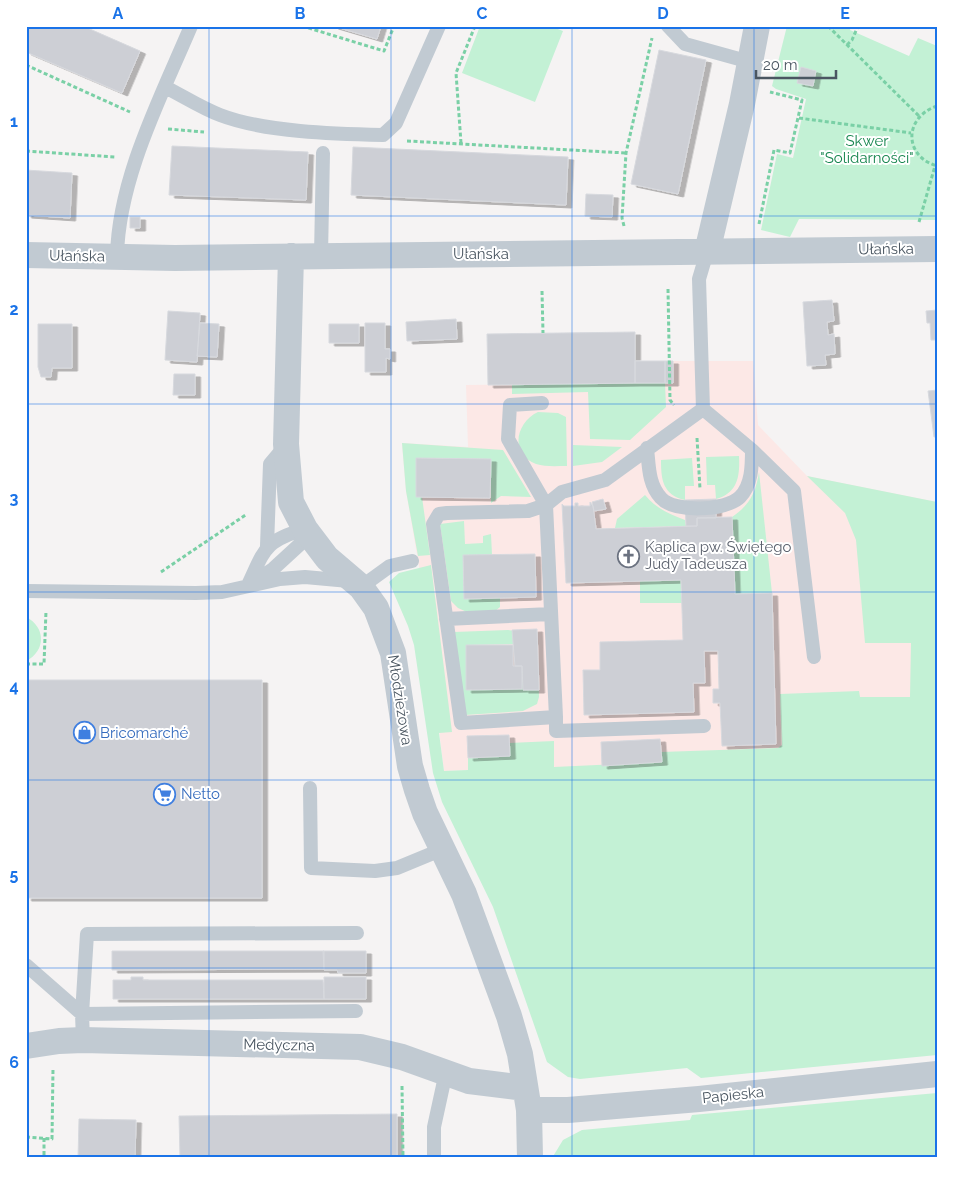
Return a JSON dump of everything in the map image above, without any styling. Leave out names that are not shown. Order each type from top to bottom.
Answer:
[{"type":"street","points":[[707,252],[757,26]]},
{"type":"street","name":"Ułańska","points":[[26,256],[292,256],[937,249]]},
{"type":"street","name":"Młodzieżowa","points":[[292,256],[286,444],[291,502],[307,532],[327,558],[357,584],[376,608],[389,636],[410,766],[425,813],[464,894],[509,1016],[520,1054],[527,1099],[530,1158]]},
{"type":"street","name":"Medyczna","points":[[26,1046],[59,1041],[83,1040],[360,1047],[402,1057],[527,1099]]},
{"type":"street","name":"Papieska","points":[[527,1099],[568,1110],[937,1074]]},
{"type":"lane","points":[[117,257],[118,230],[128,186],[150,123],[191,26]]},
{"type":"lane","points":[[165,87],[220,115],[266,125],[334,134],[383,135],[396,123],[439,26]]},
{"type":"lane","points":[[668,26],[685,44],[750,62]]},
{"type":"lane","points":[[321,255],[323,153]]},
{"type":"lane","points":[[707,252],[699,279],[703,410],[752,450],[794,491],[814,657]]},
{"type":"lane","points":[[542,404],[510,405],[508,439],[546,505],[556,731],[704,726]]},
{"type":"lane","points":[[556,718],[461,723],[446,619],[433,560],[433,524],[439,514],[528,511],[546,505],[562,492],[605,480],[647,448],[703,410]]},
{"type":"lane","points":[[248,585],[267,546],[270,464],[286,444]]},
{"type":"lane","points":[[647,448],[650,481],[661,499],[673,505],[701,508],[729,504],[740,497],[748,486],[752,450]]},
{"type":"lane","points":[[267,546],[282,535],[307,532]]},
{"type":"lane","points":[[248,585],[273,569],[307,532]]},
{"type":"lane","points":[[26,591],[222,592],[280,579],[305,577],[357,584],[390,566],[412,562]]},
{"type":"lane","points":[[446,619],[550,614]]},
{"type":"lane","points":[[310,788],[311,868],[375,872],[397,868],[443,849]]},
{"type":"lane","points":[[83,1040],[82,1014],[87,934],[357,933]]},
{"type":"lane","points":[[26,966],[82,1014],[356,1011]]},
{"type":"lane","points":[[434,1158],[434,1127],[446,1072]]},
{"type":"path","points":[[302,26],[384,51],[394,26]]},
{"type":"path","points":[[461,143],[456,73],[475,26]]},
{"type":"path","points":[[828,26],[919,116]]},
{"type":"path","points":[[847,45],[852,40],[858,26]]},
{"type":"path","points":[[626,234],[622,218],[626,153],[653,35]]},
{"type":"path","points":[[26,65],[130,112]]},
{"type":"path","points":[[757,233],[774,150],[790,153],[802,100],[769,91]]},
{"type":"path","points":[[919,222],[936,166],[922,159],[914,149],[911,133],[919,116],[928,109],[937,106]]},
{"type":"path","points":[[799,118],[911,133]]},
{"type":"path","points":[[412,142],[461,143],[626,153]]},
{"type":"path","points":[[26,151],[114,157]]},
{"type":"path","points":[[668,289],[670,400],[697,434],[700,486]]},
{"type":"path","points":[[542,291],[544,333]]},
{"type":"path","points":[[155,576],[252,511]]},
{"type":"path","points":[[26,664],[44,664],[46,591]]},
{"type":"path","points":[[26,1137],[52,1139],[53,1066]]},
{"type":"path","points":[[402,1077],[403,1158]]},
{"type":"path","points":[[44,1138],[44,1158]]},
{"type":"shaded area","points":[[665,361],[753,361],[758,425],[807,476],[937,502],[937,746],[602,766],[444,771],[419,566],[406,491],[402,443],[468,447],[466,385],[665,383]]},
{"type":"green space","points":[[480,26],[550,26],[563,31],[535,102],[462,73]]},
{"type":"green space","name":"Skwer \"Solidarności\"","points":[[787,26],[851,26],[850,30],[909,56],[918,38],[937,46],[937,220],[799,219],[790,237],[761,230],[777,154],[793,158],[806,99],[772,86]]},
{"type":"green space","points":[[665,383],[666,407],[630,440],[590,439],[588,392],[512,394],[512,384]]},
{"type":"green space","points":[[538,412],[558,413],[566,417],[567,466],[536,464],[527,459],[522,453],[519,446],[521,430],[530,417]]},
{"type":"green space","points":[[402,443],[503,450],[531,497],[501,496],[491,503],[491,459],[417,458],[416,497],[422,497],[430,555],[418,556],[406,491]]},
{"type":"green space","points":[[573,445],[622,447],[602,462],[573,466]]},
{"type":"green space","points":[[739,456],[739,470],[736,483],[729,493],[716,499],[715,485],[707,485],[706,457]]},
{"type":"green space","points":[[692,458],[694,486],[685,486],[685,500],[672,494],[665,486],[661,460]]},
{"type":"green space","points":[[759,472],[772,593],[735,594],[732,517],[751,498]]},
{"type":"green space","points":[[807,476],[937,502],[937,1055],[701,1078],[687,1068],[580,1079],[568,1077],[547,1062],[493,907],[442,802],[433,773],[414,645],[389,582],[399,573],[431,565],[452,732],[439,733],[444,771],[468,770],[468,758],[510,756],[509,743],[554,741],[554,767],[661,762],[661,752],[778,748],[782,745],[780,694],[859,691],[860,697],[910,697],[911,643],[865,643],[856,540],[845,513]]},
{"type":"green space","points":[[645,495],[654,504],[685,520],[686,526],[615,528],[617,519]]},
{"type":"green space","points":[[464,521],[465,544],[483,543],[483,536],[491,534],[492,555],[463,555],[465,599],[500,598],[500,607],[494,612],[469,613],[458,608],[451,601],[440,524]]},
{"type":"green space","points":[[681,580],[682,603],[640,603],[640,581]]},
{"type":"green space","points":[[26,617],[33,621],[40,633],[41,639],[40,645],[33,657],[26,661]]},
{"type":"green space","points":[[515,631],[521,644],[466,645],[466,690],[522,689],[522,666],[538,665],[539,697],[537,704],[523,711],[465,715],[454,632]]},
{"type":"green space","points":[[937,1093],[937,1158],[552,1158],[563,1140],[582,1130],[690,1120],[692,1115]]},
{"type":"building","points":[[26,26],[83,26],[140,51],[122,93],[26,52]]},
{"type":"building","points":[[333,26],[381,26],[377,39]]},
{"type":"building","points":[[659,50],[706,60],[678,194],[631,184]]},
{"type":"building","points":[[801,67],[816,71],[813,86],[797,83]]},
{"type":"building","points":[[172,146],[308,152],[306,200],[169,195]]},
{"type":"building","points":[[353,147],[568,157],[566,205],[351,195]]},
{"type":"building","points":[[26,170],[72,173],[70,218],[26,215]]},
{"type":"building","points":[[586,194],[613,195],[612,217],[585,216]]},
{"type":"building","points":[[130,217],[140,217],[140,228],[130,228]]},
{"type":"building","points":[[832,300],[834,321],[827,322],[828,335],[834,334],[835,354],[825,355],[826,365],[807,366],[803,302]]},
{"type":"building","points":[[937,310],[937,340],[931,340],[930,323],[927,323],[926,311]]},
{"type":"building","points":[[168,311],[200,313],[197,362],[165,360]]},
{"type":"building","points":[[456,319],[457,339],[407,341],[406,322]]},
{"type":"building","points":[[200,323],[219,324],[217,357],[197,356]]},
{"type":"building","points":[[365,323],[385,323],[385,349],[390,349],[390,359],[386,358],[386,372],[365,372]]},
{"type":"building","points":[[38,324],[72,324],[72,368],[52,368],[51,377],[41,377],[38,367]]},
{"type":"building","points":[[329,324],[359,324],[359,343],[329,343]]},
{"type":"building","points":[[635,332],[635,383],[488,385],[487,334]]},
{"type":"building","points":[[635,361],[665,361],[665,383],[635,383]]},
{"type":"building","points":[[665,361],[673,361],[673,383],[665,383]]},
{"type":"building","points":[[174,374],[195,374],[195,395],[173,395]]},
{"type":"building","points":[[937,390],[937,437],[934,437],[928,391]]},
{"type":"building","points":[[416,458],[491,459],[490,498],[416,497]]},
{"type":"building","points":[[603,499],[606,509],[594,511],[592,502]]},
{"type":"building","points":[[716,499],[716,518],[697,518],[697,526],[686,526],[685,500]]},
{"type":"building","points":[[590,502],[593,506],[596,529],[697,526],[697,518],[732,517],[735,594],[772,593],[776,744],[722,746],[720,703],[713,703],[713,689],[719,689],[718,651],[704,651],[705,683],[693,683],[694,712],[584,715],[583,670],[600,670],[600,642],[683,640],[681,580],[566,583],[562,504],[564,506],[575,506],[575,503],[578,503],[578,506],[590,506]]},
{"type":"building","points":[[535,554],[536,597],[464,599],[463,555]]},
{"type":"building","points":[[537,629],[539,690],[523,690],[522,666],[515,666],[512,630]]},
{"type":"building","points":[[466,645],[513,645],[513,666],[522,666],[522,689],[466,690]]},
{"type":"building","points":[[26,680],[262,680],[262,898],[26,898]]},
{"type":"building","points":[[509,735],[510,756],[468,758],[467,736]]},
{"type":"building","points":[[660,739],[662,762],[602,766],[601,742]]},
{"type":"building","points":[[112,951],[324,951],[324,969],[112,970]]},
{"type":"building","points":[[323,951],[366,951],[366,973],[338,973],[337,970],[324,970]]},
{"type":"building","points":[[131,977],[143,977],[143,980],[323,980],[324,999],[113,999],[113,980],[131,980]]},
{"type":"building","points":[[324,977],[366,977],[366,999],[324,999]]},
{"type":"building","points":[[397,1114],[397,1158],[180,1158],[179,1116]]},
{"type":"building","points":[[79,1119],[136,1120],[135,1158],[78,1158]]},
{"type":"place","name":"Kaplica pw. Świętego Judy Tadeusza","points":[[629,556]]},
{"type":"place","name":"Bricomarché","points":[[84,733]]},
{"type":"place","name":"Netto","points":[[165,794]]}]
